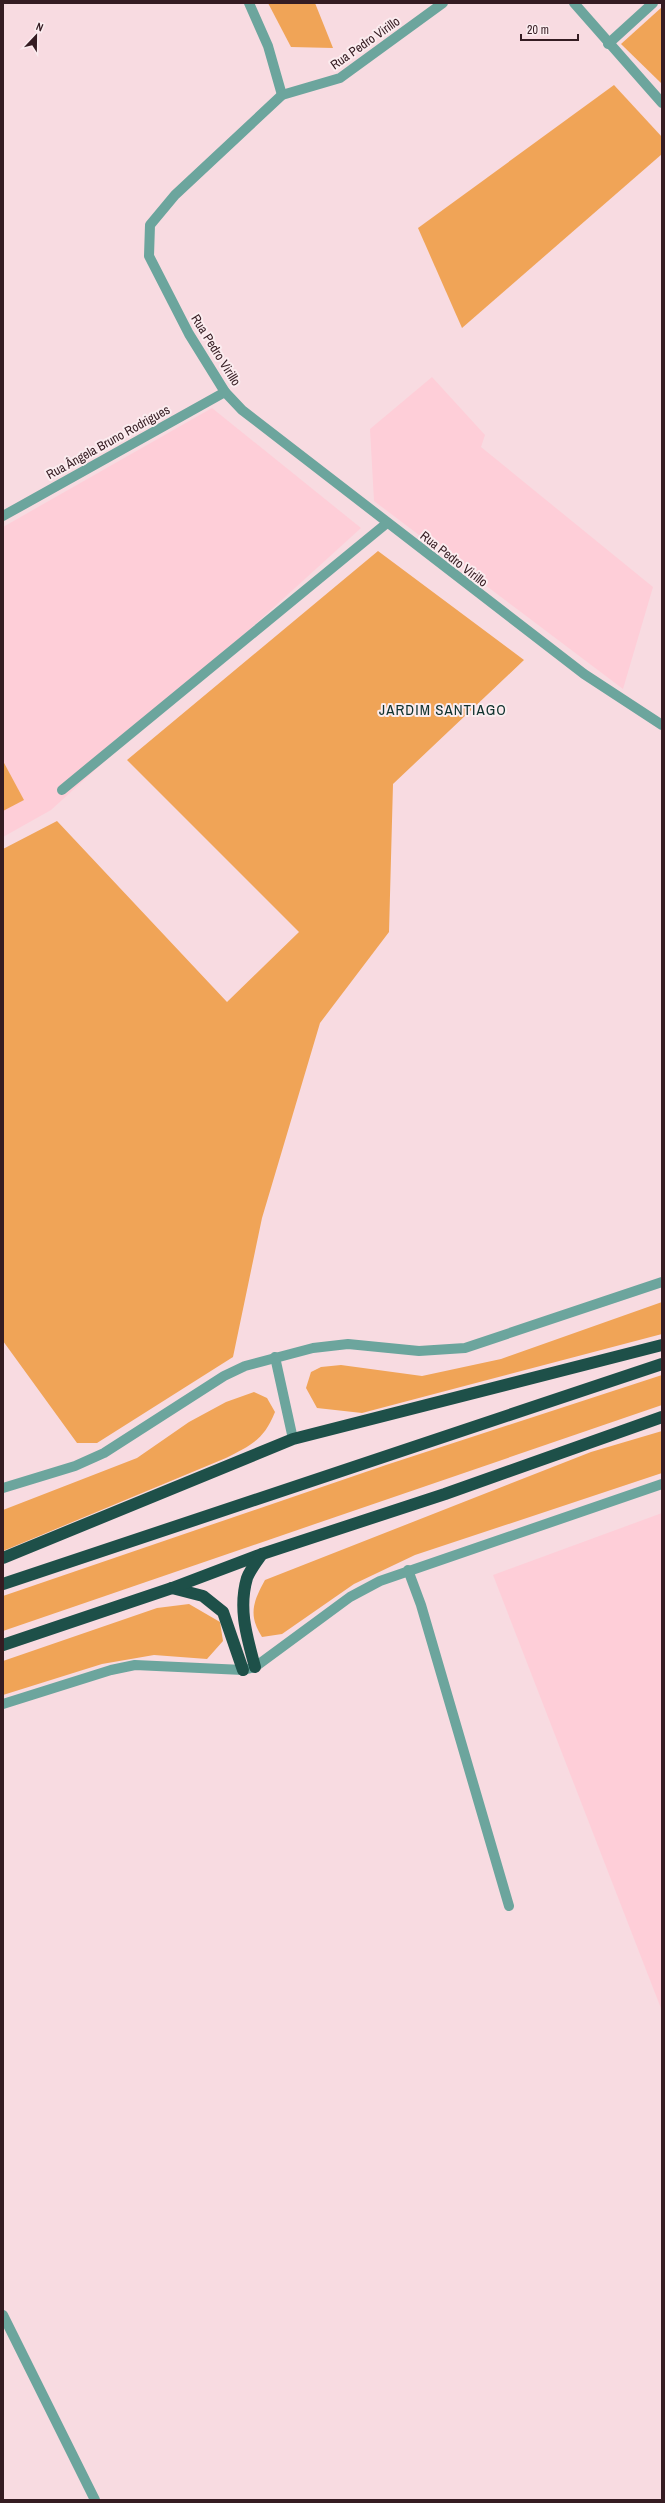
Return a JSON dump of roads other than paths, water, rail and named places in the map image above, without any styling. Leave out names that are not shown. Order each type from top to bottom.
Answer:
[{"type":"highway","points":[[3,1558],[292,1439],[662,1345]]},
{"type":"highway","points":[[3,1584],[662,1364]]},
{"type":"highway","points":[[3,1645],[172,1588],[262,1554],[445,1494],[662,1417]]},
{"type":"highway","points":[[255,1667],[243,1620],[243,1601],[248,1576],[262,1554]]},
{"type":"highway","points":[[172,1588],[203,1596],[223,1612],[243,1670]]},
{"type":"street","points":[[249,3],[268,46],[282,95]]},
{"type":"street","name":"Rua Pedro Virillo","points":[[443,3],[340,78],[282,95],[175,195],[150,225],[149,256],[189,334],[225,392],[242,410],[584,674],[662,725]]},
{"type":"street","points":[[574,3],[608,44],[662,103]]},
{"type":"street","points":[[608,44],[653,3]]},
{"type":"street","name":"Rua Ângela Bruno Rodrigues","points":[[3,516],[225,392]]},
{"type":"street","points":[[62,790],[387,523]]},
{"type":"street","points":[[3,1488],[75,1466],[104,1453],[234,1370],[275,1357],[313,1348],[348,1344],[419,1351],[465,1348],[662,1282]]},
{"type":"street","points":[[275,1357],[292,1439]]},
{"type":"street","points":[[3,1704],[111,1670],[135,1665],[243,1670],[255,1667],[350,1597],[380,1581],[408,1570],[662,1484]]},
{"type":"street","points":[[408,1570],[421,1605],[509,1906]]},
{"type":"street","points":[[3,2315],[94,2500]]},
{"type":"district","name":"JARDIM SANTIAGO","points":[[443,709]]}]
